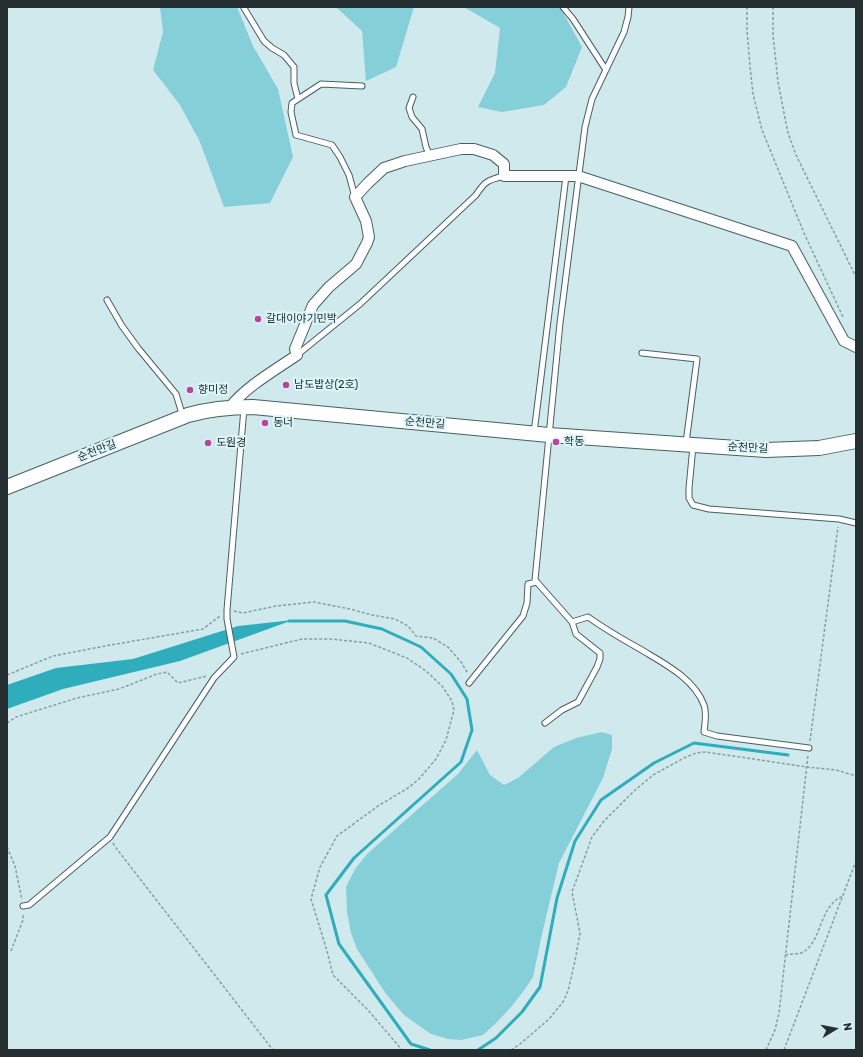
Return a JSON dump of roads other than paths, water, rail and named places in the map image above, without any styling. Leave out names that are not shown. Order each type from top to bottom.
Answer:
[{"type":"street","points":[[230,408],[238,397],[246,390],[297,355],[295,349],[313,305],[329,287],[356,264],[369,237],[366,221],[355,197],[384,168],[405,161],[461,149],[480,150],[493,155],[504,164],[504,176],[578,176],[792,246],[844,340],[856,348]]},
{"type":"street","name":"순천만길","points":[[7,487],[183,417],[205,411],[244,407],[534,434],[766,450],[819,448],[856,441]]},
{"type":"street","points":[[819,448],[856,445]]},
{"type":"lane","points":[[563,7],[573,19],[606,70]]},
{"type":"lane","points":[[545,723],[562,710],[578,702],[600,659],[600,653],[576,634],[572,622],[535,580],[560,323],[584,127],[592,99],[624,32],[630,7]]},
{"type":"lane","points":[[244,8],[264,41],[284,55],[294,67],[294,83],[298,99]]},
{"type":"lane","points":[[355,197],[349,176],[340,157],[332,145],[296,136],[291,112],[292,103],[321,84],[362,86]]},
{"type":"lane","points":[[413,97],[409,108],[412,117],[422,129],[426,147],[430,156]]},
{"type":"lane","points":[[297,355],[366,299],[476,195],[482,185],[492,179],[504,176]]},
{"type":"lane","points":[[534,434],[566,176]]},
{"type":"lane","points":[[107,300],[122,326],[138,348],[176,394],[183,417]]},
{"type":"lane","points":[[642,353],[697,359],[689,445],[689,498],[693,505],[709,509],[839,519],[856,523]]},
{"type":"lane","points":[[23,906],[29,905],[110,837],[214,678],[234,657],[227,619],[227,610],[244,407]]},
{"type":"lane","points":[[470,683],[523,616],[527,602],[528,584],[537,582]]},
{"type":"lane","points":[[572,622],[588,617],[668,666],[682,677],[700,696],[704,706],[704,732],[717,736],[809,748]]},
{"type":"waterway","points":[[289,621],[345,621],[382,629],[421,647],[451,674],[467,699],[472,730],[461,762],[354,858],[326,895],[339,944],[411,1044],[430,1050]]},
{"type":"waterway","points":[[478,1050],[496,1038],[522,1012],[540,987],[557,898],[575,841],[601,800],[654,763],[694,743],[788,755]]},
{"type":"place","name":"갈대이야기민박","points":[[258,319]]},
{"type":"place","name":"남도밥상(2호)","points":[[286,385]]},
{"type":"place","name":"향미정","points":[[190,390]]},
{"type":"place","name":"동너","points":[[265,423]]},
{"type":"place","name":"학동","points":[[556,442]]},
{"type":"place","name":"도원경","points":[[208,443]]}]
